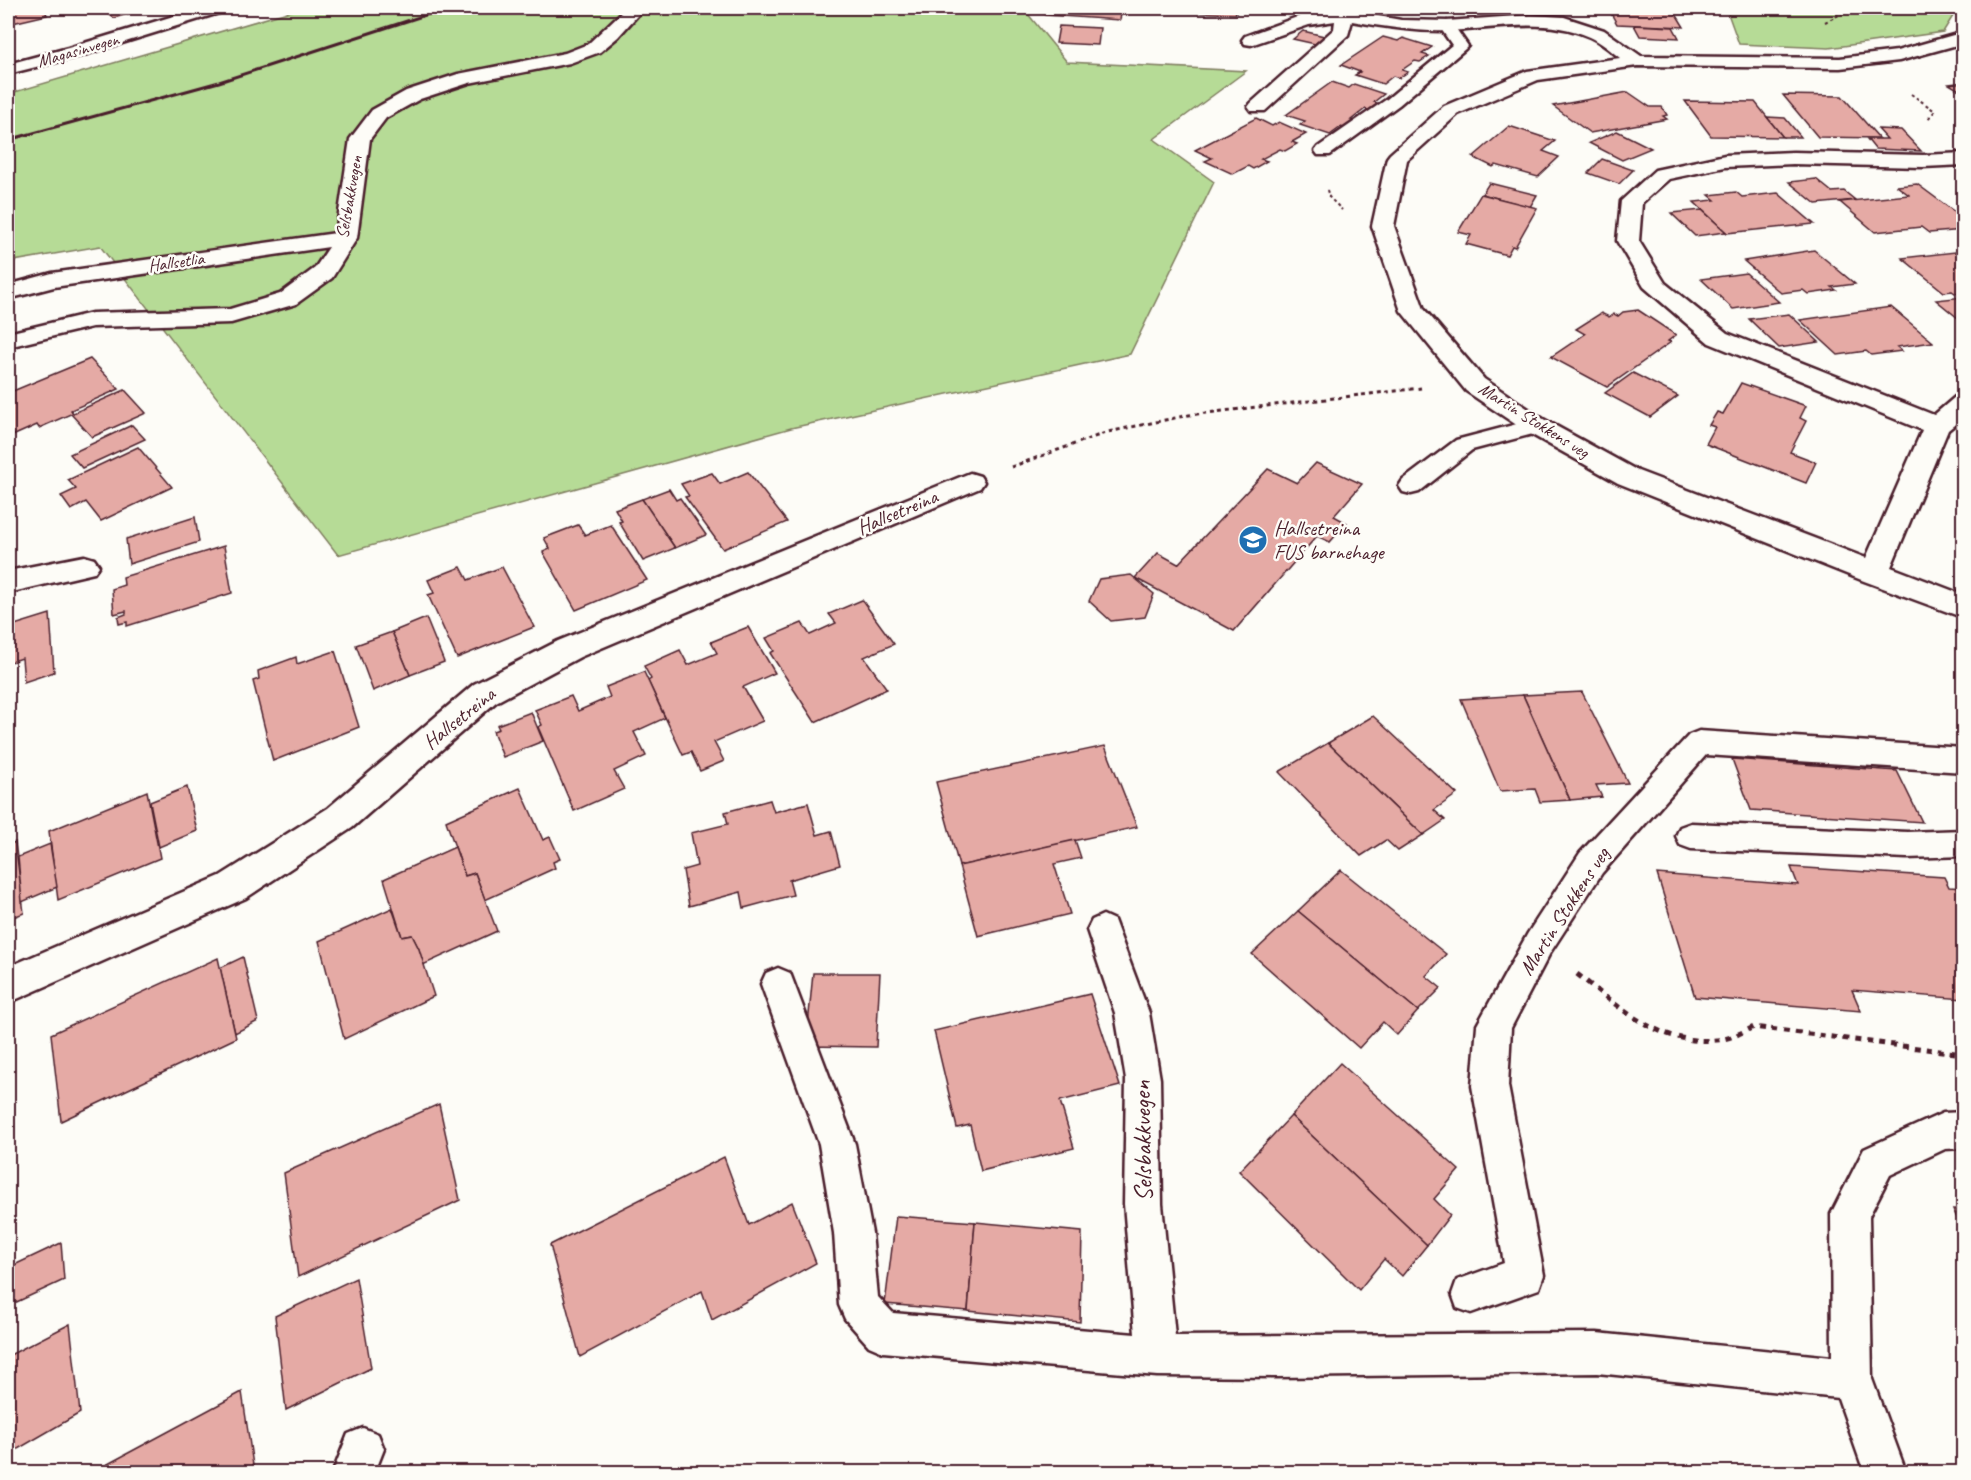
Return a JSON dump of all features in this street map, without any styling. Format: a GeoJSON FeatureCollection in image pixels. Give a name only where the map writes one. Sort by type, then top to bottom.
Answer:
{"type":"FeatureCollection","features":[{"type":"Feature","properties":{"kind":"street","name":"Magasinvegen"},"geometry":{"type":"LineString","coordinates":[[8,69],[74,52],[216,8]]}},
{"type":"Feature","properties":{"kind":"street","name":"Selsbakkvegen"},"geometry":{"type":"LineString","coordinates":[[8,340],[92,320],[231,316],[288,299],[324,273],[346,238],[360,139],[379,114],[413,95],[465,78],[570,58],[594,48],[612,33],[635,8]]}},
{"type":"Feature","properties":{"kind":"street"},"geometry":{"type":"LineString","coordinates":[[1258,107],[1342,31],[1339,11]]}},
{"type":"Feature","properties":{"kind":"street"},"geometry":{"type":"LineString","coordinates":[[1251,40],[1339,11],[1401,25],[1447,26],[1531,20],[1564,22],[1598,34],[1637,62]]}},
{"type":"Feature","properties":{"kind":"street","name":"Martin Stokkens veg"},"geometry":{"type":"LineString","coordinates":[[1964,37],[1899,57],[1840,63],[1637,62],[1534,75],[1450,110],[1397,158],[1383,226],[1413,311],[1475,384],[1536,426],[1628,477],[1964,607]]}},
{"type":"Feature","properties":{"kind":"street"},"geometry":{"type":"LineString","coordinates":[[1937,426],[1718,338],[1656,287],[1628,241],[1632,201],[1662,174],[1725,161],[1793,158],[1923,161],[1964,159]]}},
{"type":"Feature","properties":{"kind":"street","name":"Hallsetlia"},"geometry":{"type":"LineString","coordinates":[[8,292],[52,280],[346,238]]}},
{"type":"Feature","properties":{"kind":"street"},"geometry":{"type":"LineString","coordinates":[[1874,574],[1937,426],[1964,403]]}},
{"type":"Feature","properties":{"kind":"street","name":"Hallsetreina"},"geometry":{"type":"LineString","coordinates":[[8,985],[233,886],[340,818],[485,693],[558,654],[970,482]]}},
{"type":"Feature","properties":{"kind":"street"},"geometry":{"type":"LineString","coordinates":[[8,582],[84,566]]}},
{"type":"Feature","properties":{"kind":"lane"},"geometry":{"type":"LineString","coordinates":[[1324,151],[1393,102],[1460,46],[1447,26]]}},
{"type":"Feature","properties":{"kind":"lane"},"geometry":{"type":"LineString","coordinates":[[1411,486],[1464,445],[1536,426]]}},
{"type":"Feature","properties":{"kind":"lane","name":"Martin Stokkens veg"},"geometry":{"type":"LineString","coordinates":[[1471,1294],[1525,1275],[1490,1086],[1494,1025],[1539,943],[1591,863],[1699,744],[1964,760]]}},
{"type":"Feature","properties":{"kind":"lane"},"geometry":{"type":"LineString","coordinates":[[1691,836],[1907,845],[1964,843]]}},
{"type":"Feature","properties":{"kind":"lane","name":"Selsbakkvegen"},"geometry":{"type":"LineString","coordinates":[[1103,930],[1132,1014],[1143,1079],[1143,1204],[1157,1356]]}},
{"type":"Feature","properties":{"kind":"lane"},"geometry":{"type":"LineString","coordinates":[[778,984],[837,1144],[853,1233],[860,1305],[883,1332],[1157,1356],[1277,1358],[1597,1353],[1852,1379]]}},
{"type":"Feature","properties":{"kind":"lane"},"geometry":{"type":"LineString","coordinates":[[1885,1473],[1852,1379],[1850,1214],[1877,1162],[1943,1131],[1964,1130]]}},
{"type":"Feature","properties":{"kind":"path"},"geometry":{"type":"LineString","coordinates":[[1840,63],[1902,88],[1935,111],[1923,124]]}},
{"type":"Feature","properties":{"kind":"path"},"geometry":{"type":"LineString","coordinates":[[970,482],[1108,432],[1189,415],[1416,388],[1475,384]]}},
{"type":"Feature","properties":{"kind":"path"},"geometry":{"type":"LineString","coordinates":[[1539,943],[1634,1019],[1682,1040],[1725,1039],[1754,1027],[1964,1054]]}},
{"type":"Feature","properties":{"kind":"green space"},"geometry":{"type":"Polygon","coordinates":[[[301,8],[1023,8],[1067,62],[1246,71],[1154,139],[1214,182],[1130,354],[791,428],[338,555],[100,246],[8,262],[8,94],[301,8]]]}},
{"type":"Feature","properties":{"kind":"green space"},"geometry":{"type":"Polygon","coordinates":[[[1726,8],[1958,8],[1943,32],[1829,48],[1739,44],[1726,8]]]}},
{"type":"Feature","properties":{"kind":"building"},"geometry":{"type":"Polygon","coordinates":[[[8,8],[44,8],[47,15],[8,24],[8,8]]]}},
{"type":"Feature","properties":{"kind":"building"},"geometry":{"type":"Polygon","coordinates":[[[121,8],[145,9],[114,18],[106,12],[121,8]]]}},
{"type":"Feature","properties":{"kind":"building"},"geometry":{"type":"Polygon","coordinates":[[[1043,8],[1122,8],[1120,20],[1045,15],[1042,12],[1043,8]]]}},
{"type":"Feature","properties":{"kind":"building"},"geometry":{"type":"Polygon","coordinates":[[[1155,8],[1235,8],[1236,14],[1155,11],[1155,8]]]}},
{"type":"Feature","properties":{"kind":"building"},"geometry":{"type":"Polygon","coordinates":[[[1262,8],[1297,8],[1298,13],[1263,12],[1262,8]]]}},
{"type":"Feature","properties":{"kind":"building"},"geometry":{"type":"Polygon","coordinates":[[[1457,8],[1458,12],[1393,9],[1457,8]]]}},
{"type":"Feature","properties":{"kind":"building"},"geometry":{"type":"Polygon","coordinates":[[[1608,8],[1673,9],[1684,27],[1617,24],[1608,8]]]}},
{"type":"Feature","properties":{"kind":"building"},"geometry":{"type":"Polygon","coordinates":[[[1634,25],[1673,27],[1679,38],[1640,36],[1634,25]]]}},
{"type":"Feature","properties":{"kind":"building"},"geometry":{"type":"Polygon","coordinates":[[[1059,26],[1100,28],[1098,45],[1056,43],[1059,26]]]}},
{"type":"Feature","properties":{"kind":"building"},"geometry":{"type":"Polygon","coordinates":[[[1303,31],[1324,36],[1315,44],[1293,39],[1303,31]]]}},
{"type":"Feature","properties":{"kind":"building"},"geometry":{"type":"Polygon","coordinates":[[[1383,37],[1398,41],[1403,38],[1432,47],[1422,54],[1429,56],[1420,62],[1415,61],[1402,70],[1408,72],[1399,78],[1393,76],[1383,84],[1355,75],[1360,72],[1341,65],[1383,37]]]}},
{"type":"Feature","properties":{"kind":"building"},"geometry":{"type":"Polygon","coordinates":[[[1332,82],[1349,88],[1354,84],[1384,94],[1374,102],[1380,104],[1371,111],[1365,109],[1351,120],[1357,121],[1347,129],[1341,127],[1330,135],[1300,125],[1305,121],[1286,115],[1332,82]]]}},
{"type":"Feature","properties":{"kind":"building"},"geometry":{"type":"Polygon","coordinates":[[[1964,82],[1964,93],[1949,84],[1964,82]]]}},
{"type":"Feature","properties":{"kind":"building"},"geometry":{"type":"Polygon","coordinates":[[[1628,92],[1650,107],[1662,107],[1667,115],[1663,116],[1667,119],[1590,133],[1553,106],[1628,92]]]}},
{"type":"Feature","properties":{"kind":"building"},"geometry":{"type":"Polygon","coordinates":[[[1783,95],[1842,96],[1879,138],[1818,137],[1783,95]]]}},
{"type":"Feature","properties":{"kind":"building"},"geometry":{"type":"Polygon","coordinates":[[[1685,101],[1755,102],[1783,137],[1711,136],[1685,101]]]}},
{"type":"Feature","properties":{"kind":"building"},"geometry":{"type":"Polygon","coordinates":[[[1767,117],[1785,118],[1801,137],[1783,137],[1767,117]]]}},
{"type":"Feature","properties":{"kind":"building"},"geometry":{"type":"Polygon","coordinates":[[[1256,118],[1272,126],[1279,122],[1306,134],[1292,142],[1297,144],[1285,151],[1280,149],[1261,159],[1267,161],[1253,169],[1248,166],[1233,174],[1205,161],[1212,158],[1195,150],[1256,118]]]}},
{"type":"Feature","properties":{"kind":"building"},"geometry":{"type":"Polygon","coordinates":[[[1509,126],[1555,141],[1543,151],[1559,157],[1538,177],[1496,165],[1493,167],[1473,157],[1509,126]]]}},
{"type":"Feature","properties":{"kind":"building"},"geometry":{"type":"Polygon","coordinates":[[[1878,129],[1901,130],[1921,151],[1875,149],[1867,139],[1887,139],[1878,129]]]}},
{"type":"Feature","properties":{"kind":"building"},"geometry":{"type":"Polygon","coordinates":[[[1617,131],[1651,148],[1622,160],[1589,143],[1617,131]]]}},
{"type":"Feature","properties":{"kind":"building"},"geometry":{"type":"Polygon","coordinates":[[[1602,159],[1633,170],[1619,184],[1588,173],[1602,159]]]}},
{"type":"Feature","properties":{"kind":"building"},"geometry":{"type":"Polygon","coordinates":[[[1816,179],[1832,192],[1844,191],[1855,200],[1816,204],[1789,182],[1816,179]]]}},
{"type":"Feature","properties":{"kind":"building"},"geometry":{"type":"Polygon","coordinates":[[[1489,183],[1537,195],[1530,207],[1482,194],[1489,183]]]}},
{"type":"Feature","properties":{"kind":"building"},"geometry":{"type":"Polygon","coordinates":[[[1917,184],[1964,219],[1964,230],[1929,233],[1921,227],[1875,232],[1840,202],[1909,195],[1897,186],[1917,184]]]}},
{"type":"Feature","properties":{"kind":"building"},"geometry":{"type":"Polygon","coordinates":[[[1736,192],[1742,197],[1778,193],[1814,224],[1727,233],[1694,202],[1715,200],[1709,195],[1736,192]]]}},
{"type":"Feature","properties":{"kind":"building"},"geometry":{"type":"Polygon","coordinates":[[[1481,194],[1537,208],[1515,247],[1512,246],[1507,255],[1466,244],[1471,235],[1458,232],[1481,194]]]}},
{"type":"Feature","properties":{"kind":"building"},"geometry":{"type":"Polygon","coordinates":[[[1702,210],[1726,232],[1695,236],[1671,213],[1702,210]]]}},
{"type":"Feature","properties":{"kind":"building"},"geometry":{"type":"Polygon","coordinates":[[[1814,250],[1855,284],[1832,287],[1836,290],[1808,294],[1803,290],[1781,293],[1744,261],[1814,250]]]}},
{"type":"Feature","properties":{"kind":"building"},"geometry":{"type":"Polygon","coordinates":[[[1964,251],[1964,292],[1944,292],[1902,258],[1964,251]]]}},
{"type":"Feature","properties":{"kind":"building"},"geometry":{"type":"Polygon","coordinates":[[[1746,273],[1779,302],[1733,309],[1701,279],[1746,273]]]}},
{"type":"Feature","properties":{"kind":"building"},"geometry":{"type":"Polygon","coordinates":[[[1964,297],[1964,323],[1936,300],[1964,297]]]}},
{"type":"Feature","properties":{"kind":"building"},"geometry":{"type":"Polygon","coordinates":[[[1891,307],[1933,342],[1897,347],[1902,351],[1871,355],[1866,351],[1838,355],[1800,320],[1891,307]]]}},
{"type":"Feature","properties":{"kind":"building"},"geometry":{"type":"Polygon","coordinates":[[[1638,310],[1676,335],[1668,341],[1671,342],[1607,387],[1551,357],[1585,334],[1576,329],[1601,313],[1609,317],[1638,310]]]}},
{"type":"Feature","properties":{"kind":"building"},"geometry":{"type":"Polygon","coordinates":[[[1789,314],[1819,342],[1779,348],[1749,319],[1789,314]]]}},
{"type":"Feature","properties":{"kind":"building"},"geometry":{"type":"Polygon","coordinates":[[[90,359],[119,389],[71,410],[73,413],[8,438],[8,393],[90,359]]]}},
{"type":"Feature","properties":{"kind":"building"},"geometry":{"type":"Polygon","coordinates":[[[1633,373],[1678,396],[1650,417],[1605,393],[1633,373]]]}},
{"type":"Feature","properties":{"kind":"building"},"geometry":{"type":"Polygon","coordinates":[[[1741,383],[1806,406],[1800,418],[1806,421],[1790,452],[1816,462],[1806,483],[1706,444],[1715,427],[1709,425],[1717,412],[1723,414],[1741,383]]]}},
{"type":"Feature","properties":{"kind":"building"},"geometry":{"type":"Polygon","coordinates":[[[125,390],[146,413],[92,437],[71,414],[125,390]]]}},
{"type":"Feature","properties":{"kind":"building"},"geometry":{"type":"Polygon","coordinates":[[[132,425],[145,439],[82,468],[70,454],[132,425]]]}},
{"type":"Feature","properties":{"kind":"building"},"geometry":{"type":"Polygon","coordinates":[[[138,447],[172,487],[101,521],[86,502],[71,510],[61,496],[76,489],[68,480],[138,447]]]}},
{"type":"Feature","properties":{"kind":"building"},"geometry":{"type":"Polygon","coordinates":[[[1316,463],[1362,484],[1334,516],[1347,523],[1330,542],[1317,536],[1234,631],[1135,578],[1158,553],[1178,564],[1268,469],[1297,483],[1316,463]]]}},
{"type":"Feature","properties":{"kind":"building"},"geometry":{"type":"Polygon","coordinates":[[[748,472],[787,522],[723,549],[685,497],[689,496],[681,484],[712,473],[720,484],[748,472]]]}},
{"type":"Feature","properties":{"kind":"building"},"geometry":{"type":"Polygon","coordinates":[[[669,489],[676,500],[680,498],[706,535],[675,548],[642,499],[669,489]]]}},
{"type":"Feature","properties":{"kind":"building"},"geometry":{"type":"Polygon","coordinates":[[[642,499],[675,548],[643,561],[619,522],[622,521],[615,509],[642,499]]]}},
{"type":"Feature","properties":{"kind":"building"},"geometry":{"type":"Polygon","coordinates":[[[195,517],[199,542],[129,564],[126,539],[195,517]]]}},
{"type":"Feature","properties":{"kind":"building"},"geometry":{"type":"Polygon","coordinates":[[[578,525],[585,535],[611,525],[647,580],[576,610],[543,552],[550,549],[544,538],[578,525]]]}},
{"type":"Feature","properties":{"kind":"building"},"geometry":{"type":"Polygon","coordinates":[[[224,546],[232,593],[127,626],[127,622],[119,624],[118,617],[126,614],[126,611],[114,614],[112,589],[124,585],[123,577],[224,546]]]}},
{"type":"Feature","properties":{"kind":"building"},"geometry":{"type":"Polygon","coordinates":[[[461,567],[468,580],[502,567],[534,627],[457,658],[428,595],[434,593],[428,580],[461,567]]]}},
{"type":"Feature","properties":{"kind":"building"},"geometry":{"type":"Polygon","coordinates":[[[1131,575],[1154,594],[1145,617],[1111,621],[1089,601],[1099,579],[1131,575]]]}},
{"type":"Feature","properties":{"kind":"building"},"geometry":{"type":"Polygon","coordinates":[[[862,600],[894,644],[864,657],[887,689],[815,722],[770,653],[774,651],[766,638],[802,623],[810,635],[836,623],[829,614],[862,600]]]}},
{"type":"Feature","properties":{"kind":"building"},"geometry":{"type":"Polygon","coordinates":[[[50,614],[54,672],[24,682],[22,658],[8,663],[8,627],[50,614]]]}},
{"type":"Feature","properties":{"kind":"building"},"geometry":{"type":"Polygon","coordinates":[[[426,618],[444,662],[410,675],[392,632],[426,618]]]}},
{"type":"Feature","properties":{"kind":"building"},"geometry":{"type":"Polygon","coordinates":[[[748,627],[775,673],[743,687],[763,721],[714,742],[724,761],[700,771],[691,752],[683,755],[648,681],[651,679],[644,666],[680,650],[688,665],[717,653],[711,642],[748,627]]]}},
{"type":"Feature","properties":{"kind":"building"},"geometry":{"type":"Polygon","coordinates":[[[392,632],[410,675],[373,691],[356,645],[392,632]]]}},
{"type":"Feature","properties":{"kind":"building"},"geometry":{"type":"Polygon","coordinates":[[[335,651],[359,727],[273,761],[253,681],[259,679],[258,671],[296,657],[297,664],[335,651]]]}},
{"type":"Feature","properties":{"kind":"building"},"geometry":{"type":"Polygon","coordinates":[[[644,672],[665,718],[634,732],[646,756],[614,771],[624,789],[574,811],[538,727],[542,725],[535,710],[571,696],[578,711],[610,697],[606,687],[644,672]]]}},
{"type":"Feature","properties":{"kind":"building"},"geometry":{"type":"Polygon","coordinates":[[[1582,692],[1628,783],[1596,785],[1602,797],[1570,800],[1523,695],[1582,692]]]}},
{"type":"Feature","properties":{"kind":"building"},"geometry":{"type":"Polygon","coordinates":[[[1523,695],[1570,800],[1540,802],[1535,789],[1500,791],[1461,699],[1523,695]]]}},
{"type":"Feature","properties":{"kind":"building"},"geometry":{"type":"Polygon","coordinates":[[[531,712],[543,741],[503,757],[493,731],[499,729],[497,725],[531,712]]]}},
{"type":"Feature","properties":{"kind":"building"},"geometry":{"type":"Polygon","coordinates":[[[1373,716],[1457,794],[1434,810],[1445,820],[1423,835],[1328,743],[1373,716]]]}},
{"type":"Feature","properties":{"kind":"building"},"geometry":{"type":"Polygon","coordinates":[[[1328,743],[1423,835],[1398,851],[1386,840],[1361,856],[1279,772],[1328,743]]]}},
{"type":"Feature","properties":{"kind":"building"},"geometry":{"type":"Polygon","coordinates":[[[1105,746],[1137,827],[959,866],[936,782],[1105,746]]]}},
{"type":"Feature","properties":{"kind":"building"},"geometry":{"type":"Polygon","coordinates":[[[1732,759],[1897,771],[1922,822],[1751,810],[1732,759]]]}},
{"type":"Feature","properties":{"kind":"building"},"geometry":{"type":"Polygon","coordinates":[[[187,787],[197,831],[159,847],[150,802],[187,787]]]}},
{"type":"Feature","properties":{"kind":"building"},"geometry":{"type":"Polygon","coordinates":[[[520,788],[543,840],[550,837],[560,859],[553,862],[555,868],[485,900],[475,873],[465,876],[446,821],[520,788]]]}},
{"type":"Feature","properties":{"kind":"building"},"geometry":{"type":"Polygon","coordinates":[[[147,791],[160,858],[58,900],[49,831],[147,791]]]}},
{"type":"Feature","properties":{"kind":"building"},"geometry":{"type":"Polygon","coordinates":[[[770,800],[774,812],[808,803],[817,835],[831,831],[840,865],[789,880],[793,895],[744,908],[741,892],[689,906],[683,870],[697,866],[691,833],[728,824],[725,812],[770,800]]]}},
{"type":"Feature","properties":{"kind":"building"},"geometry":{"type":"Polygon","coordinates":[[[1075,840],[1081,858],[1054,864],[1070,914],[978,936],[959,866],[1075,840]]]}},
{"type":"Feature","properties":{"kind":"building"},"geometry":{"type":"Polygon","coordinates":[[[15,842],[24,913],[8,919],[8,845],[15,842]]]}},
{"type":"Feature","properties":{"kind":"building"},"geometry":{"type":"Polygon","coordinates":[[[50,844],[57,887],[22,902],[18,857],[50,844]]]}},
{"type":"Feature","properties":{"kind":"building"},"geometry":{"type":"Polygon","coordinates":[[[455,847],[465,876],[475,873],[497,931],[423,965],[412,935],[402,937],[384,879],[455,847]]]}},
{"type":"Feature","properties":{"kind":"building"},"geometry":{"type":"Polygon","coordinates":[[[1791,867],[1944,877],[1949,887],[1964,888],[1964,999],[1852,990],[1861,1011],[1695,997],[1657,874],[1798,885],[1791,867]]]}},
{"type":"Feature","properties":{"kind":"building"},"geometry":{"type":"Polygon","coordinates":[[[1341,870],[1446,954],[1426,976],[1441,988],[1418,1011],[1298,911],[1341,870]]]}},
{"type":"Feature","properties":{"kind":"building"},"geometry":{"type":"Polygon","coordinates":[[[392,908],[402,937],[412,935],[419,949],[434,996],[344,1039],[319,941],[392,908]]]}},
{"type":"Feature","properties":{"kind":"building"},"geometry":{"type":"Polygon","coordinates":[[[1298,911],[1418,1011],[1397,1035],[1383,1022],[1359,1048],[1252,954],[1298,911]]]}},
{"type":"Feature","properties":{"kind":"building"},"geometry":{"type":"Polygon","coordinates":[[[243,957],[258,1021],[235,1033],[220,968],[243,957]]]}},
{"type":"Feature","properties":{"kind":"building"},"geometry":{"type":"Polygon","coordinates":[[[218,958],[236,1038],[61,1121],[51,1034],[218,958]]]}},
{"type":"Feature","properties":{"kind":"building"},"geometry":{"type":"Polygon","coordinates":[[[813,973],[880,973],[876,1047],[806,1046],[813,973]]]}},
{"type":"Feature","properties":{"kind":"building"},"geometry":{"type":"Polygon","coordinates":[[[1090,994],[1120,1086],[1060,1101],[1074,1148],[981,1171],[970,1125],[957,1128],[934,1031],[1090,994]]]}},
{"type":"Feature","properties":{"kind":"building"},"geometry":{"type":"Polygon","coordinates":[[[1340,1063],[1459,1170],[1434,1199],[1450,1215],[1427,1245],[1291,1116],[1340,1063]]]}},
{"type":"Feature","properties":{"kind":"building"},"geometry":{"type":"Polygon","coordinates":[[[439,1104],[460,1200],[298,1277],[284,1173],[439,1104]]]}},
{"type":"Feature","properties":{"kind":"building"},"geometry":{"type":"Polygon","coordinates":[[[1291,1116],[1427,1245],[1402,1276],[1384,1259],[1359,1290],[1239,1171],[1291,1116]]]}},
{"type":"Feature","properties":{"kind":"building"},"geometry":{"type":"Polygon","coordinates":[[[724,1157],[749,1225],[792,1202],[816,1263],[712,1320],[702,1291],[580,1357],[550,1245],[724,1157]]]}},
{"type":"Feature","properties":{"kind":"building"},"geometry":{"type":"Polygon","coordinates":[[[1953,1209],[1964,1210],[1964,1234],[1953,1209]]]}},
{"type":"Feature","properties":{"kind":"building"},"geometry":{"type":"Polygon","coordinates":[[[896,1216],[975,1222],[968,1311],[885,1304],[896,1216]]]}},
{"type":"Feature","properties":{"kind":"building"},"geometry":{"type":"Polygon","coordinates":[[[975,1222],[1082,1232],[1080,1322],[968,1311],[975,1222]]]}},
{"type":"Feature","properties":{"kind":"building"},"geometry":{"type":"Polygon","coordinates":[[[61,1243],[64,1280],[8,1306],[8,1268],[61,1243]]]}},
{"type":"Feature","properties":{"kind":"building"},"geometry":{"type":"Polygon","coordinates":[[[356,1278],[371,1368],[286,1410],[275,1316],[356,1278]]]}},
{"type":"Feature","properties":{"kind":"building"},"geometry":{"type":"Polygon","coordinates":[[[70,1324],[80,1413],[11,1453],[8,1356],[70,1324]]]}},
{"type":"Feature","properties":{"kind":"building"},"geometry":{"type":"Polygon","coordinates":[[[242,1392],[254,1472],[93,1472],[242,1392]]]}},
{"type":"Feature","properties":{"kind":"railway"},"geometry":{"type":"LineString","coordinates":[[8,140],[219,82],[447,8]]}},
{"type":"Feature","properties":{"kind":"place","name":"Hallsetreina FUS barnehage"},"geometry":{"type":"Point","coordinates":[1253,540]}}]}
